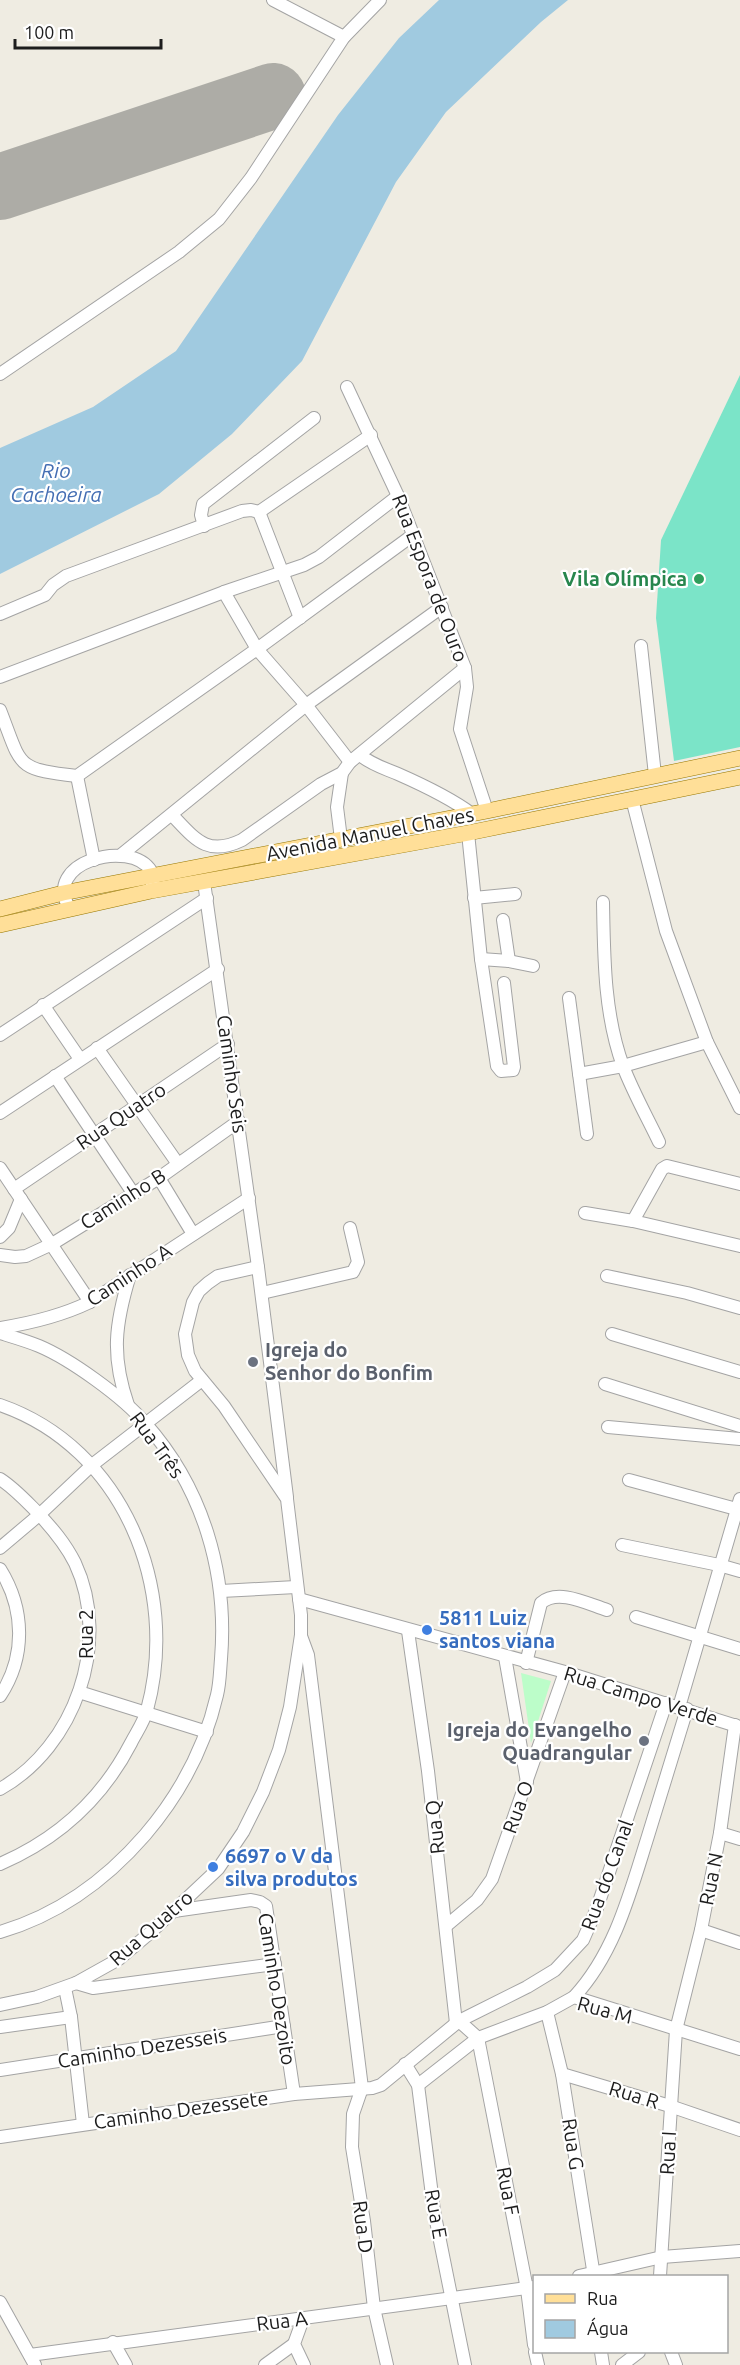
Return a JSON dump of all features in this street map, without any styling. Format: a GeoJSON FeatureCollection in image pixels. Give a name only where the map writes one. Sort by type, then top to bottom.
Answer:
{"type":"FeatureCollection","features":[{"type":"Feature","properties":{"kind":"main road","name":"Avenida Manuel Chaves"},"geometry":{"type":"LineString","coordinates":[[0,909],[63,893],[472,814],[740,758]]}},
{"type":"Feature","properties":{"kind":"main road","name":"Avenida Manuel Chaves"},"geometry":{"type":"LineString","coordinates":[[0,925],[151,891],[468,833],[740,777]]}},
{"type":"Feature","properties":{"kind":"street"},"geometry":{"type":"LineString","coordinates":[[273,0],[291,3],[344,37]]}},
{"type":"Feature","properties":{"kind":"street"},"geometry":{"type":"LineString","coordinates":[[0,374],[179,252],[219,219],[251,178],[344,37],[380,0]]}},
{"type":"Feature","properties":{"kind":"street","name":"Rua Espora de Ouro"},"geometry":{"type":"LineString","coordinates":[[347,387],[398,496],[465,668],[466,687],[460,729],[487,811]]}},
{"type":"Feature","properties":{"kind":"street"},"geometry":{"type":"LineString","coordinates":[[204,526],[201,515],[203,504],[315,418]]}},
{"type":"Feature","properties":{"kind":"street"},"geometry":{"type":"LineString","coordinates":[[0,614],[45,596],[53,585],[66,576],[242,511],[259,512],[370,435]]}},
{"type":"Feature","properties":{"kind":"street"},"geometry":{"type":"LineString","coordinates":[[0,677],[224,592],[304,565],[319,557],[398,496]]}},
{"type":"Feature","properties":{"kind":"street"},"geometry":{"type":"LineString","coordinates":[[259,512],[284,571],[300,618]]}},
{"type":"Feature","properties":{"kind":"street"},"geometry":{"type":"LineString","coordinates":[[0,710],[19,760],[37,771],[77,776],[413,535]]}},
{"type":"Feature","properties":{"kind":"street"},"geometry":{"type":"LineString","coordinates":[[224,592],[257,649],[355,759],[437,793],[472,814]]}},
{"type":"Feature","properties":{"kind":"street"},"geometry":{"type":"LineString","coordinates":[[70,909],[63,893],[64,882],[71,873],[94,860],[121,855],[306,705],[441,607]]}},
{"type":"Feature","properties":{"kind":"street"},"geometry":{"type":"LineString","coordinates":[[641,646],[655,775]]}},
{"type":"Feature","properties":{"kind":"street"},"geometry":{"type":"LineString","coordinates":[[172,815],[198,842],[217,848],[230,846],[242,840],[321,784],[342,773],[355,759],[465,668]]}},
{"type":"Feature","properties":{"kind":"street"},"geometry":{"type":"LineString","coordinates":[[341,840],[337,807],[342,773]]}},
{"type":"Feature","properties":{"kind":"street"},"geometry":{"type":"LineString","coordinates":[[77,776],[94,860]]}},
{"type":"Feature","properties":{"kind":"street"},"geometry":{"type":"LineString","coordinates":[[632,798],[666,931],[707,1042],[736,1091],[740,1108]]}},
{"type":"Feature","properties":{"kind":"street"},"geometry":{"type":"LineString","coordinates":[[468,833],[481,959],[498,1066],[503,1072],[511,1071],[514,1067],[504,984]]}},
{"type":"Feature","properties":{"kind":"street"},"geometry":{"type":"LineString","coordinates":[[121,855],[140,861],[149,867],[152,875],[151,891]]}},
{"type":"Feature","properties":{"kind":"street","name":"Caminho Seis"},"geometry":{"type":"LineString","coordinates":[[204,882],[239,1121],[298,1593]]}},
{"type":"Feature","properties":{"kind":"street"},"geometry":{"type":"LineString","coordinates":[[474,898],[515,894]]}},
{"type":"Feature","properties":{"kind":"street"},"geometry":{"type":"LineString","coordinates":[[0,1035],[207,898]]}},
{"type":"Feature","properties":{"kind":"street"},"geometry":{"type":"LineString","coordinates":[[603,902],[608,1004],[623,1066],[658,1142]]}},
{"type":"Feature","properties":{"kind":"street"},"geometry":{"type":"LineString","coordinates":[[503,920],[509,961]]}},
{"type":"Feature","properties":{"kind":"street"},"geometry":{"type":"LineString","coordinates":[[481,959],[509,961],[532,966]]}},
{"type":"Feature","properties":{"kind":"street"},"geometry":{"type":"LineString","coordinates":[[0,1113],[218,969]]}},
{"type":"Feature","properties":{"kind":"street"},"geometry":{"type":"LineString","coordinates":[[569,998],[587,1134]]}},
{"type":"Feature","properties":{"kind":"street"},"geometry":{"type":"LineString","coordinates":[[43,1005],[80,1059]]}},
{"type":"Feature","properties":{"kind":"street"},"geometry":{"type":"LineString","coordinates":[[579,1074],[623,1066],[707,1042]]}},
{"type":"Feature","properties":{"kind":"street","name":"Rua Quatro"},"geometry":{"type":"LineString","coordinates":[[11,1188],[228,1044]]}},
{"type":"Feature","properties":{"kind":"street"},"geometry":{"type":"LineString","coordinates":[[97,1048],[178,1164]]}},
{"type":"Feature","properties":{"kind":"street"},"geometry":{"type":"LineString","coordinates":[[55,1076],[134,1193]]}},
{"type":"Feature","properties":{"kind":"street","name":"Caminho B"},"geometry":{"type":"LineString","coordinates":[[0,1255],[26,1256],[52,1244],[159,1178],[239,1121]]}},
{"type":"Feature","properties":{"kind":"street"},"geometry":{"type":"LineString","coordinates":[[633,1221],[664,1168],[672,1166],[740,1184]]}},
{"type":"Feature","properties":{"kind":"street"},"geometry":{"type":"LineString","coordinates":[[0,1168],[11,1188],[52,1244],[90,1302]]}},
{"type":"Feature","properties":{"kind":"street"},"geometry":{"type":"LineString","coordinates":[[159,1178],[193,1234]]}},
{"type":"Feature","properties":{"kind":"street"},"geometry":{"type":"LineString","coordinates":[[0,1237],[9,1228],[11,1188]]}},
{"type":"Feature","properties":{"kind":"street","name":"Caminho A"},"geometry":{"type":"LineString","coordinates":[[0,1328],[65,1314],[90,1302],[249,1198]]}},
{"type":"Feature","properties":{"kind":"street"},"geometry":{"type":"LineString","coordinates":[[585,1213],[633,1221],[740,1246]]}},
{"type":"Feature","properties":{"kind":"street"},"geometry":{"type":"LineString","coordinates":[[261,1293],[353,1272],[358,1262],[350,1228]]}},
{"type":"Feature","properties":{"kind":"street","name":"Caminho Seis"},"geometry":{"type":"LineString","coordinates":[[258,1267],[219,1276],[199,1291],[193,1302],[185,1334],[188,1354],[195,1371],[224,1406],[287,1499]]}},
{"type":"Feature","properties":{"kind":"street"},"geometry":{"type":"LineString","coordinates":[[128,1405],[118,1377],[115,1348],[117,1322],[130,1275]]}},
{"type":"Feature","properties":{"kind":"street"},"geometry":{"type":"LineString","coordinates":[[607,1276],[687,1293],[740,1308]]}},
{"type":"Feature","properties":{"kind":"street","name":"Rua Três"},"geometry":{"type":"LineString","coordinates":[[0,1333],[39,1346],[62,1359],[128,1405],[146,1423],[166,1449],[201,1514],[214,1550],[223,1620],[218,1693],[207,1732],[178,1793],[132,1850],[77,1897],[46,1915],[0,1932]]}},
{"type":"Feature","properties":{"kind":"street"},"geometry":{"type":"LineString","coordinates":[[612,1334],[740,1372]]}},
{"type":"Feature","properties":{"kind":"street"},"geometry":{"type":"LineString","coordinates":[[0,1548],[92,1465],[202,1380]]}},
{"type":"Feature","properties":{"kind":"street"},"geometry":{"type":"LineString","coordinates":[[605,1384],[740,1426]]}},
{"type":"Feature","properties":{"kind":"street"},"geometry":{"type":"LineString","coordinates":[[0,1405],[17,1410],[71,1445],[110,1487],[126,1512],[138,1538],[152,1584],[157,1623],[156,1652],[147,1712],[122,1760],[87,1806],[66,1825],[43,1842],[0,1864]]}},
{"type":"Feature","properties":{"kind":"street"},"geometry":{"type":"LineString","coordinates":[[608,1427],[740,1439]]}},
{"type":"Feature","properties":{"kind":"street","name":"Rua 2"},"geometry":{"type":"LineString","coordinates":[[0,1479],[23,1497],[53,1527],[75,1564],[87,1604],[89,1646],[79,1692],[69,1716],[52,1743],[23,1773],[0,1789]]}},
{"type":"Feature","properties":{"kind":"street"},"geometry":{"type":"LineString","coordinates":[[629,1480],[739,1506]]}},
{"type":"Feature","properties":{"kind":"street","name":"Rua do Canal"},"geometry":{"type":"LineString","coordinates":[[574,1997],[599,1967],[615,1933],[683,1708],[719,1565],[739,1506]]}},
{"type":"Feature","properties":{"kind":"street"},"geometry":{"type":"LineString","coordinates":[[622,1545],[740,1571]]}},
{"type":"Feature","properties":{"kind":"street"},"geometry":{"type":"LineString","coordinates":[[0,1569],[15,1602],[20,1634],[15,1667],[0,1696]]}},
{"type":"Feature","properties":{"kind":"street","name":"Rua Campo Verde"},"geometry":{"type":"LineString","coordinates":[[221,1591],[298,1593],[408,1631],[565,1672],[738,1726]]}},
{"type":"Feature","properties":{"kind":"street","name":"Rua Quatro"},"geometry":{"type":"LineString","coordinates":[[0,2005],[37,1997],[70,1986],[119,1959],[218,1869],[243,1832],[263,1792],[279,1750],[290,1707],[301,1635],[298,1593]]}},
{"type":"Feature","properties":{"kind":"street"},"geometry":{"type":"LineString","coordinates":[[526,1663],[541,1603],[546,1599],[568,1598],[607,1610]]}},
{"type":"Feature","properties":{"kind":"street"},"geometry":{"type":"LineString","coordinates":[[636,1617],[740,1649]]}},
{"type":"Feature","properties":{"kind":"street","name":"Rua Q"},"geometry":{"type":"LineString","coordinates":[[408,1631],[428,1771],[457,2022]]}},
{"type":"Feature","properties":{"kind":"street"},"geometry":{"type":"LineString","coordinates":[[301,1635],[308,1655],[362,2088]]}},
{"type":"Feature","properties":{"kind":"street"},"geometry":{"type":"LineString","coordinates":[[505,1656],[527,1783]]}},
{"type":"Feature","properties":{"kind":"street","name":"Rua O"},"geometry":{"type":"LineString","coordinates":[[446,1926],[477,1900],[492,1879],[565,1672]]}},
{"type":"Feature","properties":{"kind":"street"},"geometry":{"type":"LineString","coordinates":[[79,1692],[207,1732]]}},
{"type":"Feature","properties":{"kind":"street","name":"Rua do Canal"},"geometry":{"type":"LineString","coordinates":[[405,2064],[457,2022],[543,1978],[564,1963],[583,1940],[597,1908],[666,1703]]}},
{"type":"Feature","properties":{"kind":"street","name":"Rua N"},"geometry":{"type":"LineString","coordinates":[[676,2030],[702,1930],[738,1726]]}},
{"type":"Feature","properties":{"kind":"street"},"geometry":{"type":"LineString","coordinates":[[720,1833],[740,1839]]}},
{"type":"Feature","properties":{"kind":"street","name":"Caminho Dezoito"},"geometry":{"type":"LineString","coordinates":[[174,1911],[241,1901],[260,1902],[268,1911],[294,2094]]}},
{"type":"Feature","properties":{"kind":"street"},"geometry":{"type":"LineString","coordinates":[[702,1930],[740,1943]]}},
{"type":"Feature","properties":{"kind":"street"},"geometry":{"type":"LineString","coordinates":[[83,2124],[70,2017],[70,1986],[93,1988],[274,1964]]}},
{"type":"Feature","properties":{"kind":"street","name":"Rua M"},"geometry":{"type":"LineString","coordinates":[[418,2085],[478,2038],[546,2012],[574,1997],[740,2049]]}},
{"type":"Feature","properties":{"kind":"street","name":"Rua G"},"geometry":{"type":"LineString","coordinates":[[546,2012],[562,2074],[594,2275]]}},
{"type":"Feature","properties":{"kind":"street"},"geometry":{"type":"LineString","coordinates":[[0,2027],[70,2017]]}},
{"type":"Feature","properties":{"kind":"street"},"geometry":{"type":"LineString","coordinates":[[457,2022],[478,2038]]}},
{"type":"Feature","properties":{"kind":"street","name":"Caminho Dezesseis"},"geometry":{"type":"LineString","coordinates":[[0,2070],[284,2026]]}},
{"type":"Feature","properties":{"kind":"street","name":"Rua I"},"geometry":{"type":"LineString","coordinates":[[660,2275],[676,2030]]}},
{"type":"Feature","properties":{"kind":"street","name":"Rua F"},"geometry":{"type":"LineString","coordinates":[[478,2038],[531,2288],[533,2326]]}},
{"type":"Feature","properties":{"kind":"street","name":"Caminho Dezessete"},"geometry":{"type":"LineString","coordinates":[[0,2137],[294,2094],[372,2088],[381,2085],[405,2064]]}},
{"type":"Feature","properties":{"kind":"street","name":"Rua E"},"geometry":{"type":"LineString","coordinates":[[405,2064],[418,2085],[434,2211],[465,2365]]}},
{"type":"Feature","properties":{"kind":"street","name":"Rua R"},"geometry":{"type":"LineString","coordinates":[[562,2074],[670,2106],[740,2130]]}},
{"type":"Feature","properties":{"kind":"street","name":"Rua D"},"geometry":{"type":"LineString","coordinates":[[362,2088],[353,2114],[352,2148],[364,2221],[374,2308],[387,2365]]}},
{"type":"Feature","properties":{"kind":"street"},"geometry":{"type":"LineString","coordinates":[[594,2275],[662,2258],[740,2251]]}},
{"type":"Feature","properties":{"kind":"street","name":"Rua A"},"geometry":{"type":"LineString","coordinates":[[32,2360],[113,2342],[531,2288]]}},
{"type":"Feature","properties":{"kind":"street"},"geometry":{"type":"LineString","coordinates":[[0,2302],[32,2360]]}},
{"type":"Feature","properties":{"kind":"street"},"geometry":{"type":"LineString","coordinates":[[265,2365],[294,2344],[303,2319]]}},
{"type":"Feature","properties":{"kind":"street"},"geometry":{"type":"LineString","coordinates":[[113,2342],[126,2365]]}},
{"type":"Feature","properties":{"kind":"street"},"geometry":{"type":"LineString","coordinates":[[294,2344],[304,2365]]}},
{"type":"Feature","properties":{"kind":"street"},"geometry":{"type":"LineString","coordinates":[[622,2365],[638,2353]]}},
{"type":"Feature","properties":{"kind":"green space","name":"Vila Olímpica"},"geometry":{"type":"Polygon","coordinates":[[[740,375],[740,747],[674,761],[656,618],[661,540],[740,375]]]}},
{"type":"Feature","properties":{"kind":"green space"},"geometry":{"type":"Polygon","coordinates":[[[521,1673],[551,1681],[531,1743],[521,1673]]]}},
{"type":"Feature","properties":{"kind":"water","name":"Rio Cachoeira"},"geometry":{"type":"Polygon","coordinates":[[[439,0],[568,0],[541,22],[446,112],[396,182],[302,361],[232,434],[159,494],[0,574],[0,448],[93,407],[176,351],[338,115],[399,38],[439,0]]]}},
{"type":"Feature","properties":{"kind":"runway"},"geometry":{"type":"LineString","coordinates":[[0,187],[273,96]]}},
{"type":"Feature","properties":{"kind":"place","name":"Vila Olímpica"},"geometry":{"type":"Point","coordinates":[699,579]}},
{"type":"Feature","properties":{"kind":"place","name":"Igreja do Senhor do Bonfim"},"geometry":{"type":"Point","coordinates":[253,1362]}},
{"type":"Feature","properties":{"kind":"place","name":"5811 Luiz santos viana"},"geometry":{"type":"Point","coordinates":[427,1630]}},
{"type":"Feature","properties":{"kind":"place","name":"Igreja do Evangelho Quadrangular"},"geometry":{"type":"Point","coordinates":[644,1741]}},
{"type":"Feature","properties":{"kind":"place","name":"6697 o V da silva produtos"},"geometry":{"type":"Point","coordinates":[213,1867]}}]}
